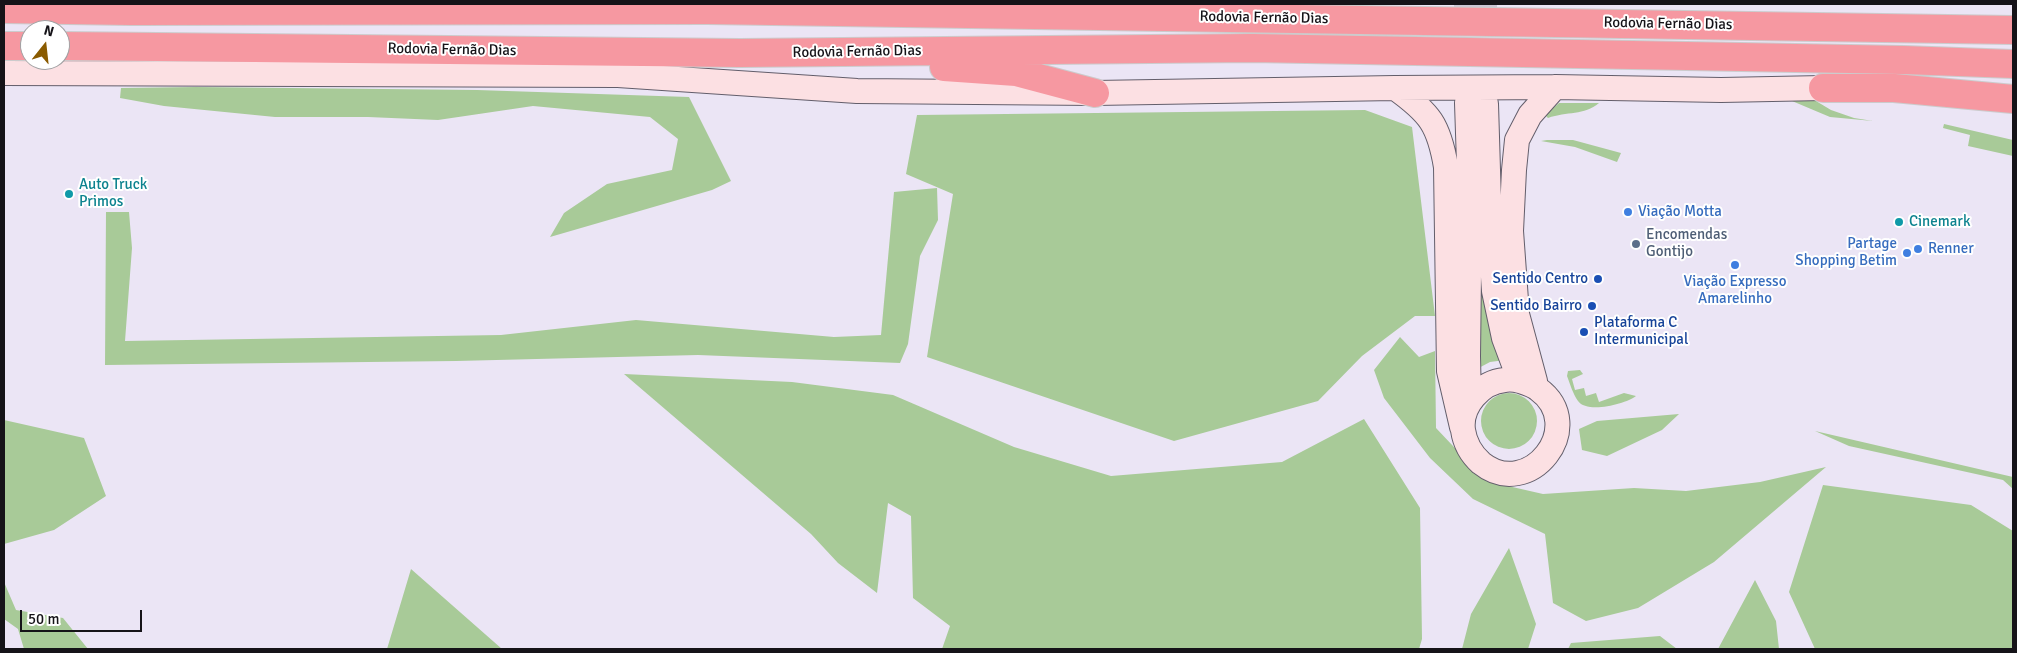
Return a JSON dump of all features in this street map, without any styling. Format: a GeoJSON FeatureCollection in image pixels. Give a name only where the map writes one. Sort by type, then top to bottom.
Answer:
{"type":"FeatureCollection","features":[{"type":"Feature","properties":{"kind":"highway"},"geometry":{"type":"LineString","coordinates":[[1022,4],[1093,15]]}},
{"type":"Feature","properties":{"kind":"highway","name":"Rodovia Fernão Dias"},"geometry":{"type":"LineString","coordinates":[[4,9],[131,11],[354,9],[707,10],[2013,30]]}},
{"type":"Feature","properties":{"kind":"highway"},"geometry":{"type":"LineString","coordinates":[[4,46],[20,46]]}},
{"type":"Feature","properties":{"kind":"highway","name":"Rodovia Fernão Dias"},"geometry":{"type":"LineString","coordinates":[[70,46],[733,53],[1252,48],[1904,60],[2013,64]]}},
{"type":"Feature","properties":{"kind":"highway"},"geometry":{"type":"LineString","coordinates":[[733,53],[1016,72],[1095,93]]}},
{"type":"Feature","properties":{"kind":"highway"},"geometry":{"type":"LineString","coordinates":[[1823,88],[1894,88],[2013,99]]}},
{"type":"Feature","properties":{"kind":"main road","name":"Rodovia Fernão Dias"},"geometry":{"type":"LineString","coordinates":[[4,73],[618,75],[857,90],[1095,93],[1395,88],[1555,87],[1694,90],[1823,88]]}},
{"type":"Feature","properties":{"kind":"main road"},"geometry":{"type":"LineString","coordinates":[[1529,384],[1517,314],[1511,231],[1514,170],[1517,140],[1530,115],[1555,87]]}},
{"type":"Feature","properties":{"kind":"main road"},"geometry":{"type":"LineString","coordinates":[[1395,88],[1418,104],[1431,119],[1439,133],[1443,148],[1446,167],[1449,370],[1466,444],[1474,457],[1486,467],[1501,472],[1516,473],[1528,470],[1546,456],[1552,447],[1557,429],[1557,420],[1551,403],[1529,384],[1504,338],[1494,291],[1489,218],[1476,104],[1470,193],[1469,403]]}},
{"type":"Feature","properties":{"kind":"main road"},"geometry":{"type":"LineString","coordinates":[[1463,428],[1464,415],[1469,403],[1478,391],[1491,383],[1506,380],[1529,384]]}},
{"type":"Feature","properties":{"kind":"green space"},"geometry":{"type":"Polygon","coordinates":[[[121,88],[477,90],[689,97],[731,181],[712,190],[550,237],[564,213],[607,184],[672,170],[678,139],[650,117],[533,106],[438,120],[368,117],[275,117],[164,106],[120,98],[121,88]]]}},
{"type":"Feature","properties":{"kind":"green space"},"geometry":{"type":"Polygon","coordinates":[[[1792,101],[1816,101],[1831,110],[1854,118],[1873,121],[1830,117],[1792,101]]]}},
{"type":"Feature","properties":{"kind":"green space"},"geometry":{"type":"Polygon","coordinates":[[[1559,103],[1599,103],[1581,112],[1548,118],[1545,115],[1559,103]]]}},
{"type":"Feature","properties":{"kind":"green space"},"geometry":{"type":"Polygon","coordinates":[[[1365,110],[1412,127],[1435,316],[1415,316],[1362,356],[1318,401],[1174,441],[927,357],[953,194],[906,174],[917,115],[1365,110]]]}},
{"type":"Feature","properties":{"kind":"green space"},"geometry":{"type":"Polygon","coordinates":[[[1944,124],[2013,140],[2013,156],[1968,146],[1970,135],[1943,128],[1944,124]]]}},
{"type":"Feature","properties":{"kind":"green space"},"geometry":{"type":"Polygon","coordinates":[[[1573,140],[1621,153],[1617,162],[1575,147],[1541,141],[1573,140]]]}},
{"type":"Feature","properties":{"kind":"green space"},"geometry":{"type":"Polygon","coordinates":[[[937,188],[938,220],[920,256],[908,344],[900,363],[698,355],[456,361],[105,365],[106,212],[129,212],[132,248],[125,341],[501,335],[636,320],[834,337],[881,335],[894,192],[937,188]]]}},
{"type":"Feature","properties":{"kind":"green space"},"geometry":{"type":"Polygon","coordinates":[[[1479,274],[1488,317],[1505,360],[1490,362],[1475,370],[1479,274]]]}},
{"type":"Feature","properties":{"kind":"green space"},"geometry":{"type":"Polygon","coordinates":[[[1400,337],[1419,357],[1435,351],[1436,428],[1486,481],[1543,494],[1634,488],[1686,491],[1760,482],[1826,467],[1714,562],[1638,608],[1586,621],[1553,603],[1545,534],[1473,499],[1430,458],[1384,398],[1374,370],[1400,337]]]}},
{"type":"Feature","properties":{"kind":"green space"},"geometry":{"type":"Polygon","coordinates":[[[1580,370],[1583,374],[1572,379],[1575,390],[1584,388],[1586,396],[1596,393],[1599,402],[1624,393],[1636,396],[1616,405],[1589,407],[1583,405],[1578,401],[1567,376],[1568,371],[1580,370]]]}},
{"type":"Feature","properties":{"kind":"green space"},"geometry":{"type":"Polygon","coordinates":[[[624,374],[792,382],[893,395],[1014,447],[1111,476],[1282,462],[1364,419],[1420,508],[1422,639],[1419,649],[942,649],[950,626],[913,598],[911,516],[888,503],[877,593],[838,563],[811,534],[624,374]]]}},
{"type":"Feature","properties":{"kind":"green space"},"geometry":{"type":"Polygon","coordinates":[[[1509,393],[1520,395],[1529,401],[1535,410],[1537,421],[1535,432],[1529,441],[1520,447],[1509,449],[1498,447],[1489,441],[1483,432],[1481,421],[1483,410],[1489,401],[1498,395],[1509,393]]]}},
{"type":"Feature","properties":{"kind":"green space"},"geometry":{"type":"Polygon","coordinates":[[[1679,414],[1662,430],[1607,456],[1582,450],[1579,429],[1597,421],[1679,414]]]}},
{"type":"Feature","properties":{"kind":"green space"},"geometry":{"type":"Polygon","coordinates":[[[4,420],[84,438],[106,496],[54,530],[4,544],[4,420]]]}},
{"type":"Feature","properties":{"kind":"green space"},"geometry":{"type":"Polygon","coordinates":[[[1815,431],[2013,477],[2013,489],[2003,480],[1849,446],[1815,431]]]}},
{"type":"Feature","properties":{"kind":"green space"},"geometry":{"type":"Polygon","coordinates":[[[1823,485],[1971,505],[2013,531],[2013,649],[1815,649],[1789,592],[1823,485]]]}},
{"type":"Feature","properties":{"kind":"green space"},"geometry":{"type":"Polygon","coordinates":[[[1509,548],[1536,624],[1528,649],[1462,649],[1471,614],[1509,548]]]}},
{"type":"Feature","properties":{"kind":"green space"},"geometry":{"type":"Polygon","coordinates":[[[411,569],[502,649],[387,649],[411,569]]]}},
{"type":"Feature","properties":{"kind":"green space"},"geometry":{"type":"Polygon","coordinates":[[[1755,580],[1776,621],[1779,649],[1718,649],[1755,580]]]}},
{"type":"Feature","properties":{"kind":"green space"},"geometry":{"type":"Polygon","coordinates":[[[4,582],[16,610],[63,618],[88,649],[24,649],[18,629],[4,619],[4,582]]]}},
{"type":"Feature","properties":{"kind":"green space"},"geometry":{"type":"Polygon","coordinates":[[[1660,636],[1677,649],[1568,649],[1571,643],[1660,636]]]}},
{"type":"Feature","properties":{"kind":"tunnel"},"geometry":{"type":"LineString","coordinates":[[1466,4],[1467,103]]}},
{"type":"Feature","properties":{"kind":"tunnel"},"geometry":{"type":"LineString","coordinates":[[1485,4],[1486,104]]}},
{"type":"Feature","properties":{"kind":"place","name":"Auto Truck Primos"},"geometry":{"type":"Point","coordinates":[69,194]}},
{"type":"Feature","properties":{"kind":"place","name":"Viação Motta"},"geometry":{"type":"Point","coordinates":[1628,212]}},
{"type":"Feature","properties":{"kind":"place","name":"Cinemark"},"geometry":{"type":"Point","coordinates":[1899,222]}},
{"type":"Feature","properties":{"kind":"place","name":"Encomendas Gontijo"},"geometry":{"type":"Point","coordinates":[1636,244]}},
{"type":"Feature","properties":{"kind":"place","name":"Renner"},"geometry":{"type":"Point","coordinates":[1918,249]}},
{"type":"Feature","properties":{"kind":"place","name":"Partage Shopping Betim"},"geometry":{"type":"Point","coordinates":[1907,253]}},
{"type":"Feature","properties":{"kind":"place","name":"Viação Expresso Amarelinho"},"geometry":{"type":"Point","coordinates":[1735,265]}},
{"type":"Feature","properties":{"kind":"place","name":"Sentido Centro"},"geometry":{"type":"Point","coordinates":[1598,279]}},
{"type":"Feature","properties":{"kind":"place","name":"Sentido Bairro"},"geometry":{"type":"Point","coordinates":[1592,306]}},
{"type":"Feature","properties":{"kind":"place","name":"Plataforma C Intermunicipal"},"geometry":{"type":"Point","coordinates":[1584,332]}}]}
